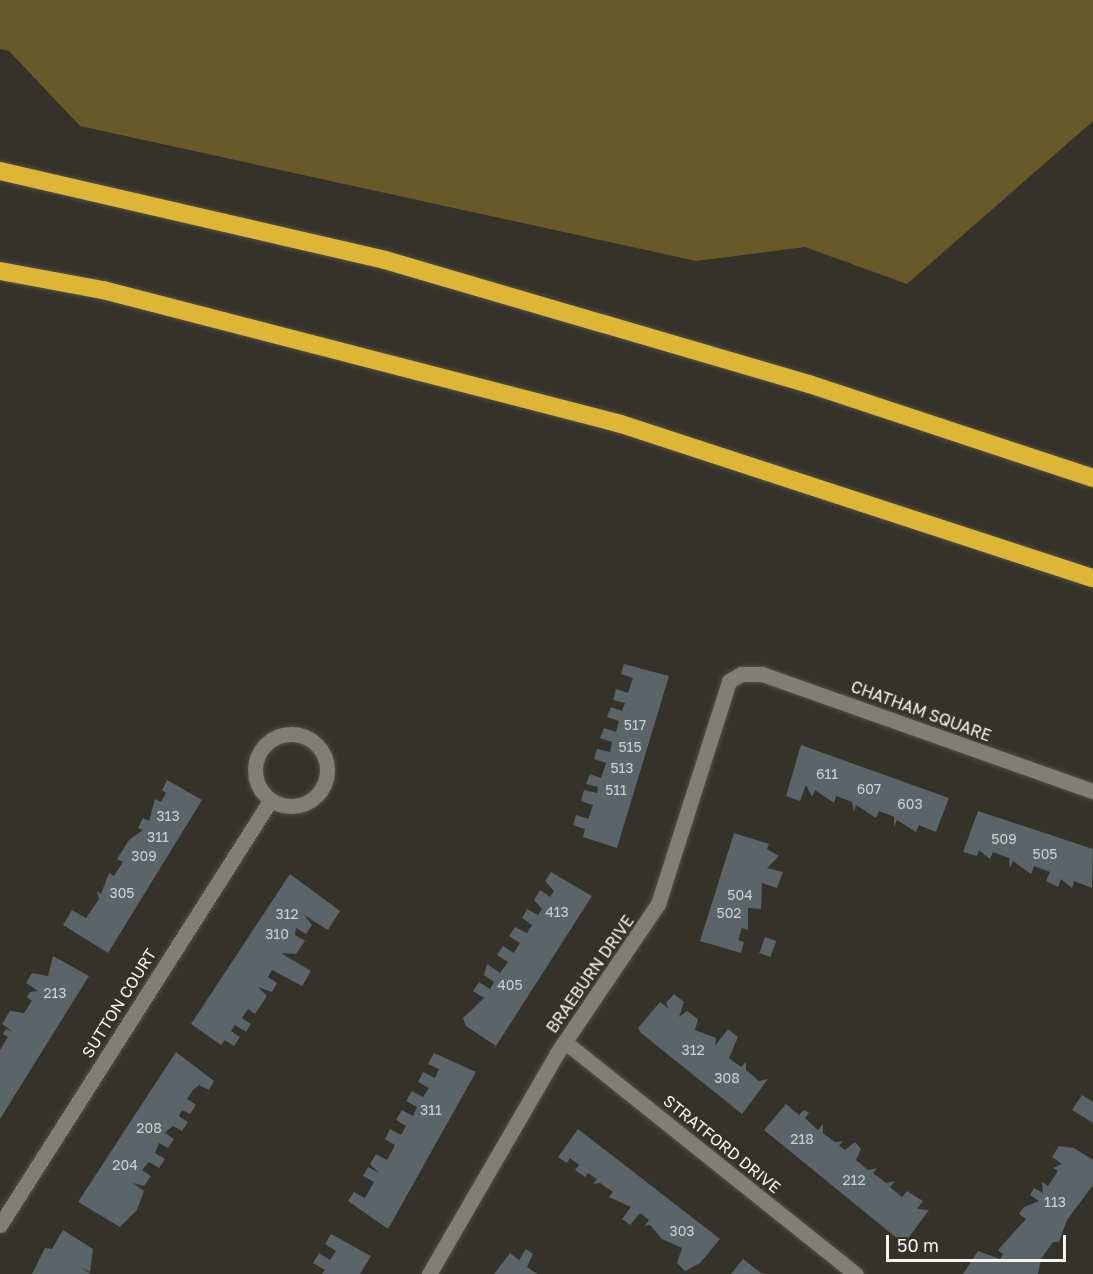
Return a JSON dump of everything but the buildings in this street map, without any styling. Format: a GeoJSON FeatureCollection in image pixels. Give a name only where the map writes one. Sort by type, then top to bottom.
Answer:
{"type":"FeatureCollection","features":[{"type":"Feature","properties":{"kind":"highway"},"geometry":{"type":"LineString","coordinates":[[0,171],[396,263],[650,335],[1093,477]]}},
{"type":"Feature","properties":{"kind":"highway"},"geometry":{"type":"LineString","coordinates":[[0,271],[103,290],[621,424],[1046,560],[1093,580]]}},
{"type":"Feature","properties":{"kind":"street","name":"CHATHAM SQUARE"},"geometry":{"type":"LineString","coordinates":[[736,677],[762,674],[1093,791]]}},
{"type":"Feature","properties":{"kind":"street","name":"BRAEBURN DRIVE"},"geometry":{"type":"LineString","coordinates":[[429,1274],[565,1042],[658,904],[722,693],[736,677]]}},
{"type":"Feature","properties":{"kind":"street"},"geometry":{"type":"LineString","coordinates":[[280,736],[307,737],[326,758],[322,790],[298,805],[270,801],[255,777],[260,752],[280,736]]}},
{"type":"Feature","properties":{"kind":"street","name":"SUTTON COURT"},"geometry":{"type":"LineString","coordinates":[[0,1225],[270,801]]}},
{"type":"Feature","properties":{"kind":"street","name":"STRATFORD DRIVE"},"geometry":{"type":"LineString","coordinates":[[565,1042],[856,1274]]}},
{"type":"Feature","properties":{"kind":"shaded area"},"geometry":{"type":"Polygon","coordinates":[[[0,0],[1093,0],[1093,121],[907,284],[805,247],[696,261],[80,126],[9,51],[0,49],[0,0]]]}}]}
